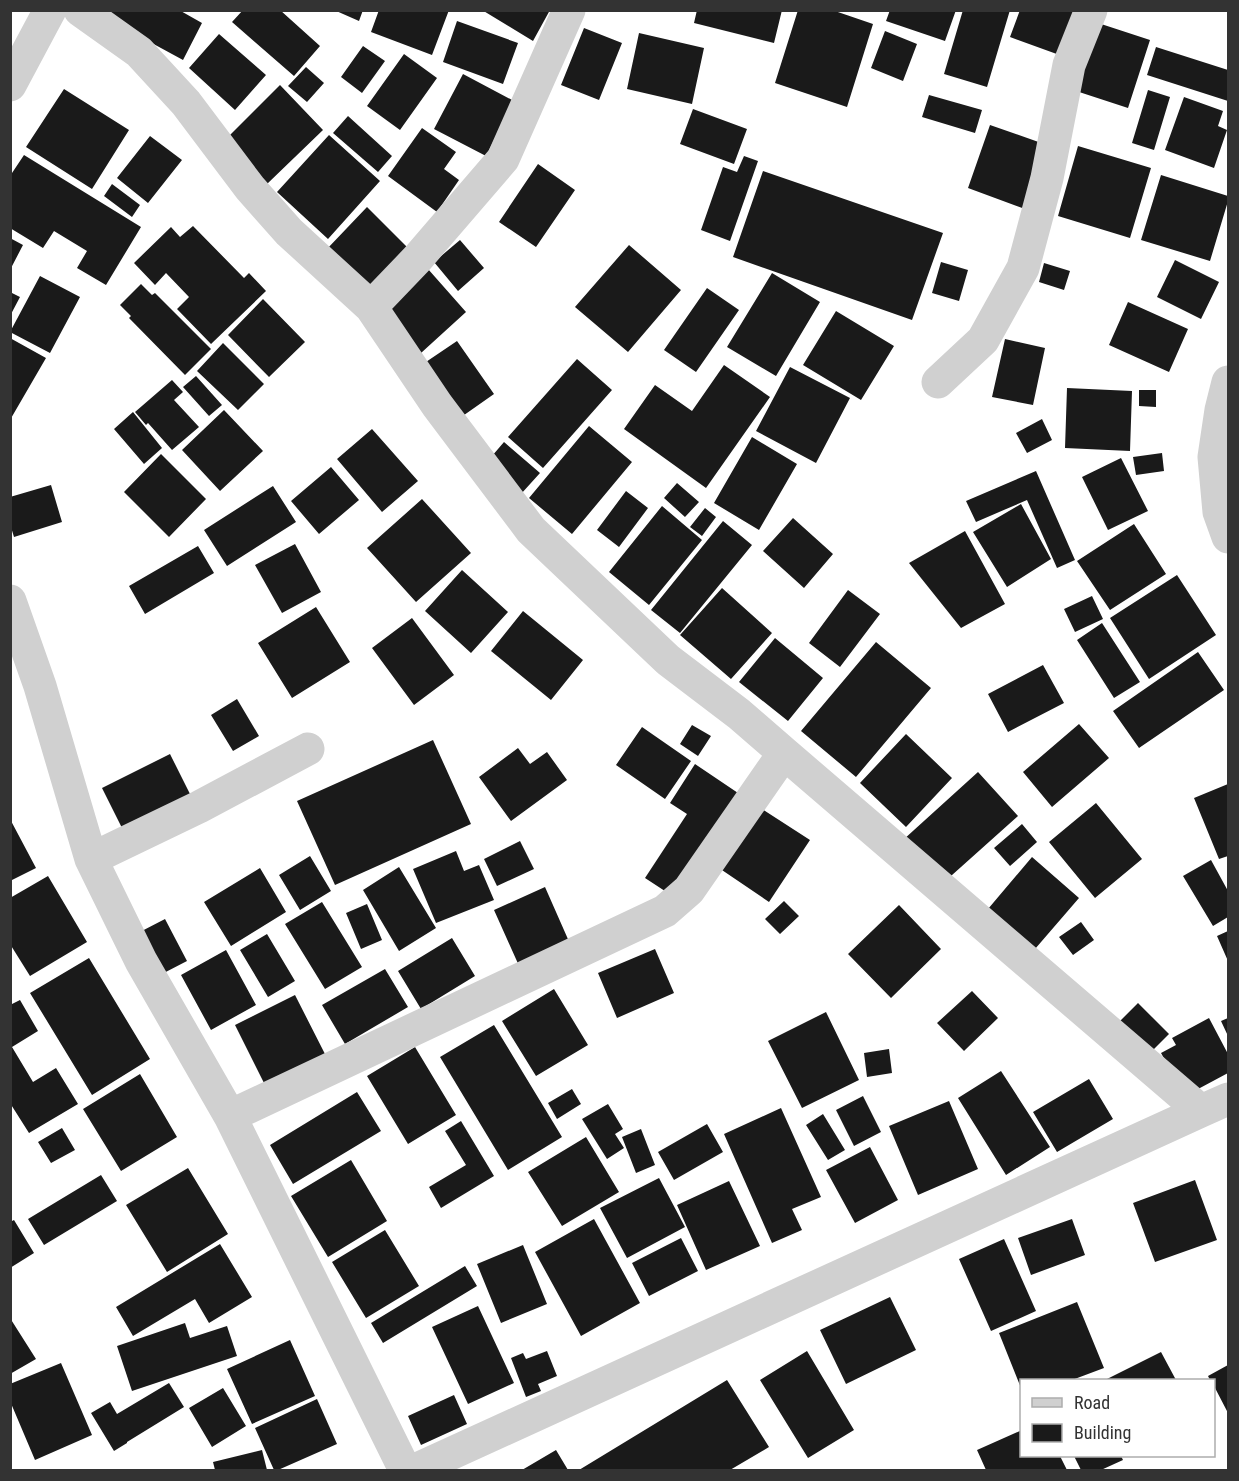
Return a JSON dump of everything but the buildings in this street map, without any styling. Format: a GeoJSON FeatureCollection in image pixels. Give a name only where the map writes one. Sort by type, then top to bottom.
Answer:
{"type":"FeatureCollection","features":[{"type":"Feature","properties":{"kind":"street"},"geometry":{"type":"LineString","coordinates":[[13,75],[50,10]]}},
{"type":"Feature","properties":{"kind":"street"},"geometry":{"type":"LineString","coordinates":[[80,10],[139,52],[186,103],[250,188],[273,214],[371,308],[437,405],[531,530],[668,660],[739,714],[1215,1105],[415,1470]]}},
{"type":"Feature","properties":{"kind":"street"},"geometry":{"type":"LineString","coordinates":[[371,308],[503,159],[569,10]]}},
{"type":"Feature","properties":{"kind":"street"},"geometry":{"type":"LineString","coordinates":[[938,382],[983,340],[1023,268],[1047,178],[1069,65],[1091,10]]}},
{"type":"Feature","properties":{"kind":"street"},"geometry":{"type":"LineString","coordinates":[[1228,382],[1214,457],[1218,512],[1228,537]]}},
{"type":"Feature","properties":{"kind":"street"},"geometry":{"type":"LineString","coordinates":[[10,601],[40,686],[91,859],[141,961],[230,1116],[405,1470]]}},
{"type":"Feature","properties":{"kind":"street"},"geometry":{"type":"LineString","coordinates":[[91,859],[199,807],[308,749]]}},
{"type":"Feature","properties":{"kind":"street"},"geometry":{"type":"LineString","coordinates":[[230,1116],[665,911],[690,890],[784,753]]}}]}
